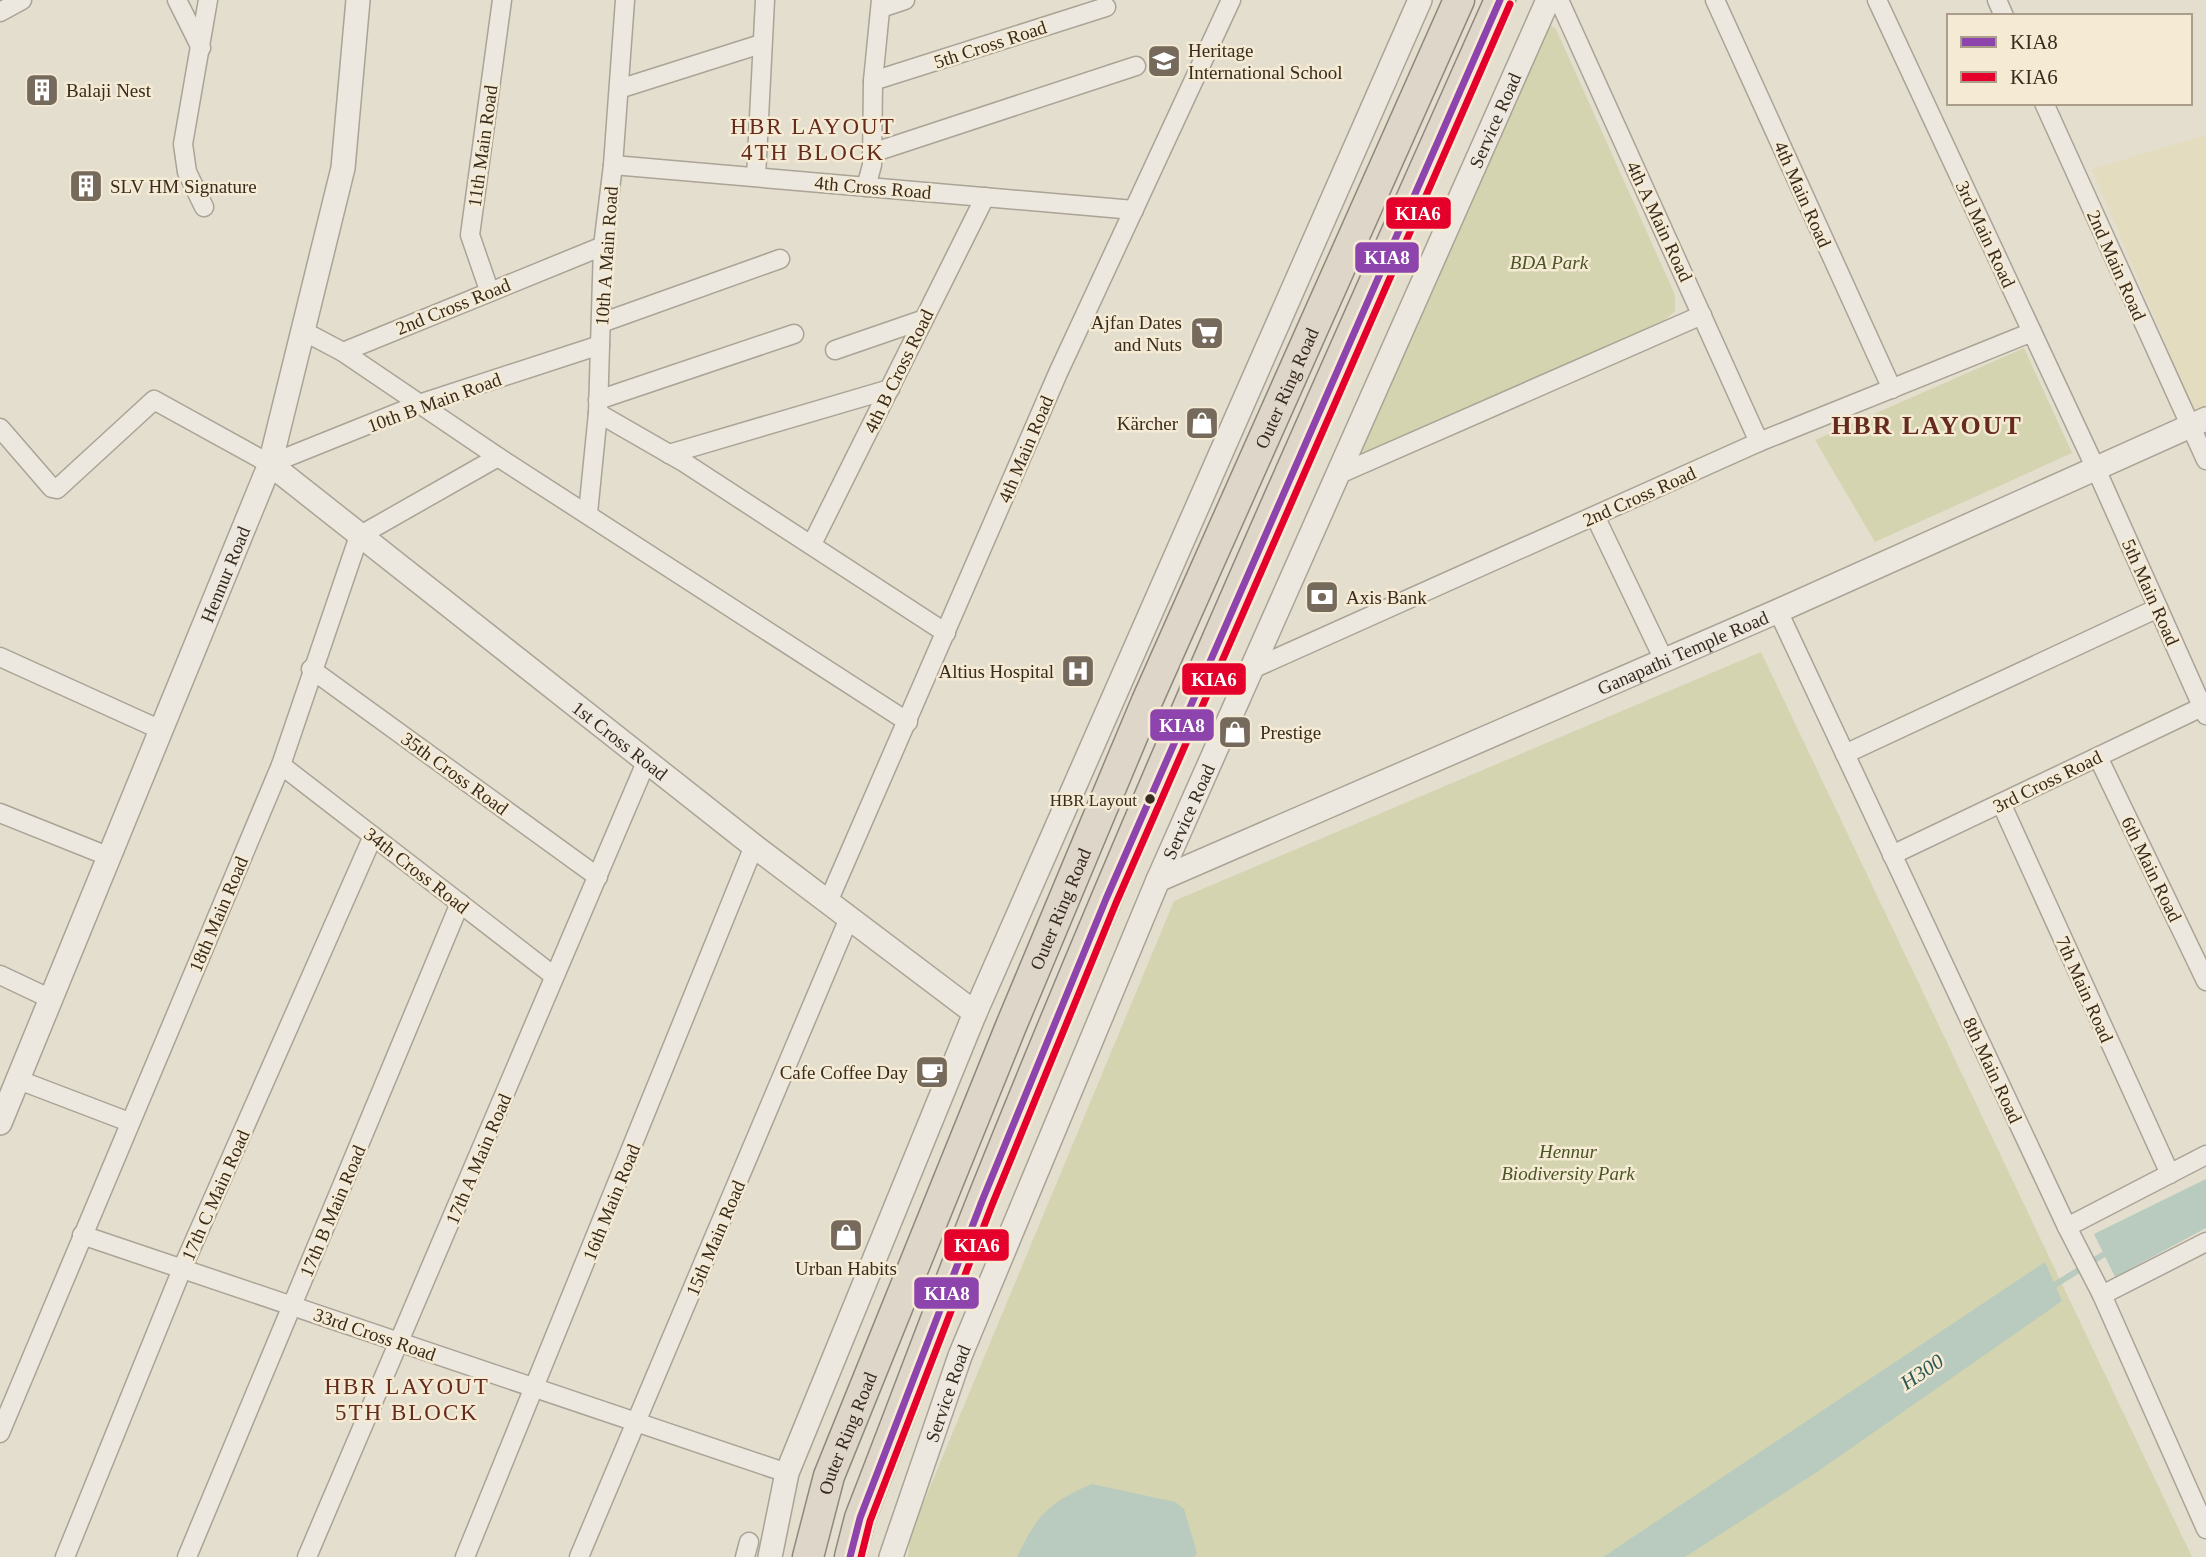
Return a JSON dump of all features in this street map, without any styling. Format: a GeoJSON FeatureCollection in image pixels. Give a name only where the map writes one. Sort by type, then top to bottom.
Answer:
{"type":"FeatureCollection","features":[{"type":"Feature","properties":{"kind":"highway","name":"Outer Ring Road"},"geometry":{"type":"LineString","coordinates":[[808,1557],[829,1476],[1147,701],[1459,0]]}},
{"type":"Feature","properties":{"kind":"highway","name":"Outer Ring Road"},"geometry":{"type":"LineString","coordinates":[[850,1557],[860,1518],[982,1202],[1096,927],[1329,385],[1500,0]]}},
{"type":"Feature","properties":{"kind":"street"},"geometry":{"type":"LineString","coordinates":[[0,12],[22,0]]}},
{"type":"Feature","properties":{"kind":"street"},"geometry":{"type":"LineString","coordinates":[[177,0],[201,48]]}},
{"type":"Feature","properties":{"kind":"street"},"geometry":{"type":"LineString","coordinates":[[204,207],[187,172],[183,144],[208,0]]}},
{"type":"Feature","properties":{"kind":"street","name":"Hennur Road"},"geometry":{"type":"LineString","coordinates":[[0,1123],[270,464],[305,332],[343,168],[358,0]]}},
{"type":"Feature","properties":{"kind":"street","name":"11th Main Road"},"geometry":{"type":"LineString","coordinates":[[489,290],[470,235],[502,0]]}},
{"type":"Feature","properties":{"kind":"street","name":"10th A Main Road"},"geometry":{"type":"LineString","coordinates":[[588,513],[598,406],[603,246],[613,165],[625,0]]}},
{"type":"Feature","properties":{"kind":"street"},"geometry":{"type":"LineString","coordinates":[[757,177],[765,0]]}},
{"type":"Feature","properties":{"kind":"street"},"geometry":{"type":"LineString","coordinates":[[866,187],[872,153],[873,81],[881,4],[905,0]]}},
{"type":"Feature","properties":{"kind":"street","name":"4th Main Road"},"geometry":{"type":"LineString","coordinates":[[828,902],[1058,373],[1231,0]]}},
{"type":"Feature","properties":{"kind":"street"},"geometry":{"type":"LineString","coordinates":[[770,1557],[787,1473],[975,1013],[1420,0]]}},
{"type":"Feature","properties":{"kind":"street","name":"Service Road"},"geometry":{"type":"LineString","coordinates":[[891,1557],[960,1356],[1158,880],[1548,0]]}},
{"type":"Feature","properties":{"kind":"street","name":"4th A Main Road"},"geometry":{"type":"LineString","coordinates":[[1559,0],[1759,442]]}},
{"type":"Feature","properties":{"kind":"street","name":"4th Main Road"},"geometry":{"type":"LineString","coordinates":[[1715,0],[1892,388]]}},
{"type":"Feature","properties":{"kind":"street","name":"3rd Main Road"},"geometry":{"type":"LineString","coordinates":[[1877,0],[2095,469]]}},
{"type":"Feature","properties":{"kind":"street","name":"5th Cross Road"},"geometry":{"type":"LineString","coordinates":[[873,81],[1106,6]]}},
{"type":"Feature","properties":{"kind":"street"},"geometry":{"type":"LineString","coordinates":[[619,89],[761,44]]}},
{"type":"Feature","properties":{"kind":"street"},"geometry":{"type":"LineString","coordinates":[[872,153],[1136,66]]}},
{"type":"Feature","properties":{"kind":"street","name":"2nd Main Road"},"geometry":{"type":"LineString","coordinates":[[2045,105],[2198,422]]}},
{"type":"Feature","properties":{"kind":"street","name":"4th Cross Road"},"geometry":{"type":"LineString","coordinates":[[613,165],[1134,210]]}},
{"type":"Feature","properties":{"kind":"street","name":"4th B Cross Road"},"geometry":{"type":"LineString","coordinates":[[811,544],[985,197]]}},
{"type":"Feature","properties":{"kind":"street","name":"2nd Cross Road"},"geometry":{"type":"LineString","coordinates":[[343,352],[489,290],[603,246]]}},
{"type":"Feature","properties":{"kind":"street"},"geometry":{"type":"LineString","coordinates":[[601,323],[780,259]]}},
{"type":"Feature","properties":{"kind":"street"},"geometry":{"type":"LineString","coordinates":[[1335,476],[1702,315]]}},
{"type":"Feature","properties":{"kind":"street"},"geometry":{"type":"LineString","coordinates":[[835,350],[922,320]]}},
{"type":"Feature","properties":{"kind":"street"},"geometry":{"type":"LineString","coordinates":[[305,332],[343,352],[422,403],[498,457],[908,722]]}},
{"type":"Feature","properties":{"kind":"street","name":"2nd Cross Road"},"geometry":{"type":"LineString","coordinates":[[1250,670],[1759,442],[2032,332]]}},
{"type":"Feature","properties":{"kind":"street"},"geometry":{"type":"LineString","coordinates":[[598,406],[794,334]]}},
{"type":"Feature","properties":{"kind":"street","name":"10th B Main Road"},"geometry":{"type":"LineString","coordinates":[[270,464],[422,403],[600,345]]}},
{"type":"Feature","properties":{"kind":"street"},"geometry":{"type":"LineString","coordinates":[[669,454],[890,389]]}},
{"type":"Feature","properties":{"kind":"street"},"geometry":{"type":"LineString","coordinates":[[0,428],[52,488],[57,489],[153,400],[270,464]]}},
{"type":"Feature","properties":{"kind":"street"},"geometry":{"type":"LineString","coordinates":[[598,406],[946,633]]}},
{"type":"Feature","properties":{"kind":"street"},"geometry":{"type":"LineString","coordinates":[[2198,422],[2206,460]]}},
{"type":"Feature","properties":{"kind":"street","name":"Ganapathi Temple Road"},"geometry":{"type":"LineString","coordinates":[[1158,880],[1778,611],[2198,422]]}},
{"type":"Feature","properties":{"kind":"street"},"geometry":{"type":"LineString","coordinates":[[359,536],[498,457]]}},
{"type":"Feature","properties":{"kind":"street","name":"1st Cross Road"},"geometry":{"type":"LineString","coordinates":[[270,464],[754,846],[975,1013]]}},
{"type":"Feature","properties":{"kind":"street","name":"5th Main Road"},"geometry":{"type":"LineString","coordinates":[[2095,469],[2204,711]]}},
{"type":"Feature","properties":{"kind":"street"},"geometry":{"type":"LineString","coordinates":[[1595,516],[1664,660]]}},
{"type":"Feature","properties":{"kind":"street","name":"18th Main Road"},"geometry":{"type":"LineString","coordinates":[[0,1433],[281,765],[359,536]]}},
{"type":"Feature","properties":{"kind":"street"},"geometry":{"type":"LineString","coordinates":[[1845,754],[2158,608]]}},
{"type":"Feature","properties":{"kind":"street","name":"8th Main Road"},"geometry":{"type":"LineString","coordinates":[[1778,611],[2067,1227],[2102,1295],[2206,1529]]}},
{"type":"Feature","properties":{"kind":"street"},"geometry":{"type":"LineString","coordinates":[[0,657],[161,730]]}},
{"type":"Feature","properties":{"kind":"street","name":"35th Cross Road"},"geometry":{"type":"LineString","coordinates":[[312,669],[598,877]]}},
{"type":"Feature","properties":{"kind":"street","name":"3rd Cross Road"},"geometry":{"type":"LineString","coordinates":[[1892,855],[2098,757],[2204,711]]}},
{"type":"Feature","properties":{"kind":"street","name":"6th Main Road"},"geometry":{"type":"LineString","coordinates":[[2098,757],[2206,981]]}},
{"type":"Feature","properties":{"kind":"street","name":"17th A Main Road"},"geometry":{"type":"LineString","coordinates":[[307,1557],[647,760]]}},
{"type":"Feature","properties":{"kind":"street","name":"34th Cross Road"},"geometry":{"type":"LineString","coordinates":[[281,765],[554,976]]}},
{"type":"Feature","properties":{"kind":"street","name":"7th Main Road"},"geometry":{"type":"LineString","coordinates":[[2001,803],[2170,1174]]}},
{"type":"Feature","properties":{"kind":"street"},"geometry":{"type":"LineString","coordinates":[[0,813],[110,858]]}},
{"type":"Feature","properties":{"kind":"street","name":"17th C Main Road"},"geometry":{"type":"LineString","coordinates":[[65,1557],[182,1269],[373,836]]}},
{"type":"Feature","properties":{"kind":"street","name":"16th Main Road"},"geometry":{"type":"LineString","coordinates":[[465,1557],[536,1388],[754,846]]}},
{"type":"Feature","properties":{"kind":"street","name":"17th B Main Road"},"geometry":{"type":"LineString","coordinates":[[187,1557],[460,903]]}},
{"type":"Feature","properties":{"kind":"street","name":"15th Main Road"},"geometry":{"type":"LineString","coordinates":[[579,1557],[849,918]]}},
{"type":"Feature","properties":{"kind":"street"},"geometry":{"type":"LineString","coordinates":[[0,975],[51,999]]}},
{"type":"Feature","properties":{"kind":"street"},"geometry":{"type":"LineString","coordinates":[[19,1080],[129,1122]]}},
{"type":"Feature","properties":{"kind":"street"},"geometry":{"type":"LineString","coordinates":[[2067,1227],[2206,1155]]}},
{"type":"Feature","properties":{"kind":"street","name":"33rd Cross Road"},"geometry":{"type":"LineString","coordinates":[[82,1235],[787,1473]]}},
{"type":"Feature","properties":{"kind":"street"},"geometry":{"type":"LineString","coordinates":[[2102,1295],[2206,1242]]}},
{"type":"Feature","properties":{"kind":"shaded area"},"geometry":{"type":"Polygon","coordinates":[[[2206,135],[2206,406],[2194,411],[2092,169],[2206,135]]]}},
{"type":"Feature","properties":{"kind":"green space","name":"BDA Park"},"geometry":{"type":"Polygon","coordinates":[[[1549,24],[1556,29],[1675,295],[1675,311],[1660,324],[1352,462],[1549,24]]]}},
{"type":"Feature","properties":{"kind":"green space"},"geometry":{"type":"Polygon","coordinates":[[[2024,348],[2072,453],[1875,542],[1815,440],[2024,348]]]}},
{"type":"Feature","properties":{"kind":"green space","name":"Hennur Biodiversity Park"},"geometry":{"type":"Polygon","coordinates":[[[1761,652],[2192,1557],[908,1557],[910,1535],[1174,901],[1761,652]]]}},
{"type":"Feature","properties":{"kind":"water"},"geometry":{"type":"Polygon","coordinates":[[[2206,1179],[2206,1228],[2115,1277],[2094,1234],[2206,1179]]]}},
{"type":"Feature","properties":{"kind":"water"},"geometry":{"type":"Polygon","coordinates":[[[2045,1262],[2062,1301],[1817,1472],[1685,1557],[1603,1557],[2045,1262]]]}},
{"type":"Feature","properties":{"kind":"water"},"geometry":{"type":"Polygon","coordinates":[[[1092,1484],[1175,1502],[1184,1509],[1197,1553],[1194,1557],[1017,1557],[1031,1530],[1054,1504],[1092,1484]]]}},
{"type":"Feature","properties":{"kind":"waterway","name":"H300"},"geometry":{"type":"LineString","coordinates":[[2050,1288],[2109,1251]]}},
{"type":"Feature","properties":{"kind":"transit line","name":"KIA8"},"geometry":{"type":"LineString","coordinates":[[850,1557],[860,1518],[982,1201],[1106,899],[1500,0]]}},
{"type":"Feature","properties":{"kind":"transit line","name":"KIA6"},"geometry":{"type":"LineString","coordinates":[[861,1557],[870,1521],[992,1205],[1116,903],[1510,4]]}},
{"type":"Feature","properties":{"kind":"place","name":"Heritage International School"},"geometry":{"type":"Point","coordinates":[1164,61]}},
{"type":"Feature","properties":{"kind":"place","name":"Balaji Nest"},"geometry":{"type":"Point","coordinates":[42,90]}},
{"type":"Feature","properties":{"kind":"place","name":"SLV HM Signature"},"geometry":{"type":"Point","coordinates":[86,186]}},
{"type":"Feature","properties":{"kind":"place","name":"Ajfan Dates and Nuts"},"geometry":{"type":"Point","coordinates":[1207,333]}},
{"type":"Feature","properties":{"kind":"place","name":"Kärcher"},"geometry":{"type":"Point","coordinates":[1202,423]}},
{"type":"Feature","properties":{"kind":"place","name":"Axis Bank"},"geometry":{"type":"Point","coordinates":[1322,597]}},
{"type":"Feature","properties":{"kind":"place","name":"Altius Hospital"},"geometry":{"type":"Point","coordinates":[1078,671]}},
{"type":"Feature","properties":{"kind":"place","name":"Prestige"},"geometry":{"type":"Point","coordinates":[1235,732]}},
{"type":"Feature","properties":{"kind":"place","name":"HBR Layout"},"geometry":{"type":"Point","coordinates":[1150,799]}},
{"type":"Feature","properties":{"kind":"place","name":"Cafe Coffee Day"},"geometry":{"type":"Point","coordinates":[932,1072]}},
{"type":"Feature","properties":{"kind":"place","name":"Urban Habits"},"geometry":{"type":"Point","coordinates":[846,1235]}},
{"type":"Feature","properties":{"kind":"district","name":"HBR LAYOUT 4TH BLOCK"},"geometry":{"type":"Point","coordinates":[813,139]}},
{"type":"Feature","properties":{"kind":"district","name":"HBR LAYOUT"},"geometry":{"type":"Point","coordinates":[1927,425]}},
{"type":"Feature","properties":{"kind":"district","name":"HBR LAYOUT 5TH BLOCK"},"geometry":{"type":"Point","coordinates":[407,1399]}}]}
